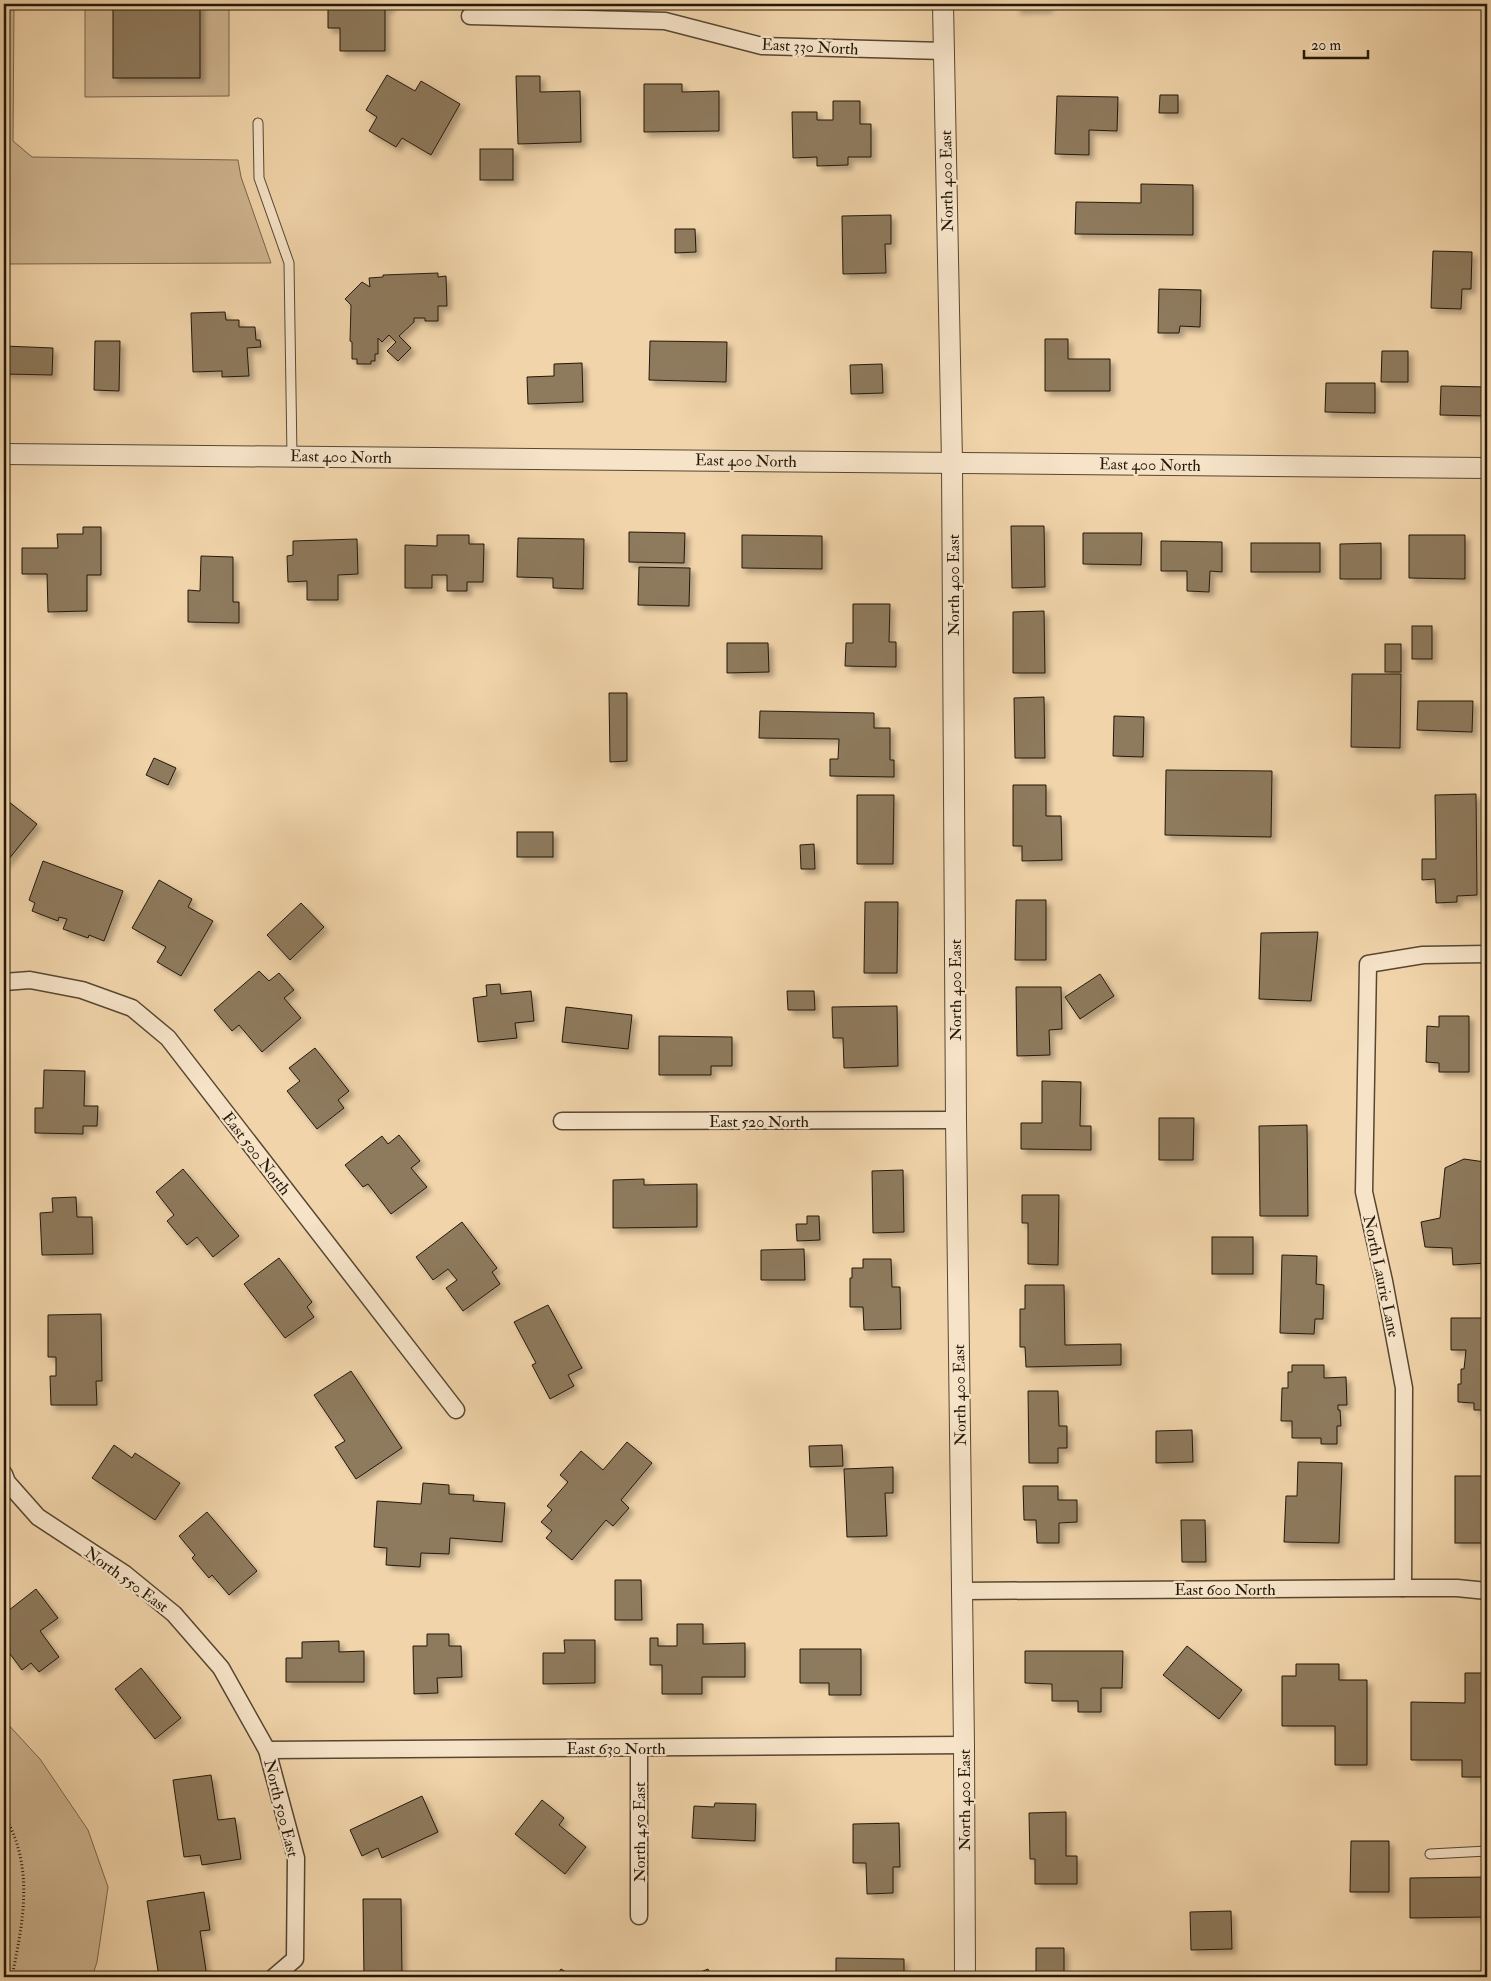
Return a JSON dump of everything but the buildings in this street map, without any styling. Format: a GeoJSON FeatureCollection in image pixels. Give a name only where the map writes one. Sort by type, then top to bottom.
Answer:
{"type":"FeatureCollection","features":[{"type":"Feature","properties":{"kind":"street","name":"North 400 East"},"geometry":{"type":"LineString","coordinates":[[942,4],[952,462],[956,1120],[965,1977]]}},
{"type":"Feature","properties":{"kind":"street","name":"East 330 North"},"geometry":{"type":"LineString","coordinates":[[470,16],[665,21],[762,46],[943,51]]}},
{"type":"Feature","properties":{"kind":"street","name":"East 400 North"},"geometry":{"type":"LineString","coordinates":[[4,454],[1487,468]]}},
{"type":"Feature","properties":{"kind":"street","name":"North Laurie Lane"},"geometry":{"type":"LineString","coordinates":[[1403,1588],[1404,1388],[1384,1282],[1364,1192],[1368,964],[1423,955],[1487,954]]}},
{"type":"Feature","properties":{"kind":"street","name":"East 500 North"},"geometry":{"type":"LineString","coordinates":[[4,982],[30,980],[82,990],[132,1008],[168,1038],[456,1410]]}},
{"type":"Feature","properties":{"kind":"street","name":"East 520 North"},"geometry":{"type":"LineString","coordinates":[[562,1121],[956,1120]]}},
{"type":"Feature","properties":{"kind":"street","name":"North 550 East"},"geometry":{"type":"LineString","coordinates":[[4,1474],[7,1482],[38,1518],[125,1574],[174,1614],[221,1668],[267,1750]]}},
{"type":"Feature","properties":{"kind":"street","name":"East 600 North"},"geometry":{"type":"LineString","coordinates":[[962,1592],[1403,1588],[1457,1588],[1487,1591]]}},
{"type":"Feature","properties":{"kind":"street","name":"East 630 North"},"geometry":{"type":"LineString","coordinates":[[267,1750],[964,1745]]}},
{"type":"Feature","properties":{"kind":"street","name":"North 450 East"},"geometry":{"type":"LineString","coordinates":[[639,1748],[639,1916]]}},
{"type":"Feature","properties":{"kind":"street","name":"North 500 East"},"geometry":{"type":"LineString","coordinates":[[267,1750],[296,1858],[295,1959],[274,1977]]}},
{"type":"Feature","properties":{"kind":"lane"},"geometry":{"type":"LineString","coordinates":[[258,123],[259,178],[289,263],[292,456]]}},
{"type":"Feature","properties":{"kind":"lane"},"geometry":{"type":"LineString","coordinates":[[1430,1854],[1487,1851]]}},
{"type":"Feature","properties":{"kind":"path"},"geometry":{"type":"LineString","coordinates":[[4,1816],[15,1834],[24,1874],[23,1918],[12,1977]]}},
{"type":"Feature","properties":{"kind":"shaded area"},"geometry":{"type":"Polygon","coordinates":[[[4,4],[14,4],[13,141],[32,157],[238,160],[241,177],[271,263],[4,264],[4,4]]]}},
{"type":"Feature","properties":{"kind":"shaded area"},"geometry":{"type":"Polygon","coordinates":[[[85,4],[229,4],[229,96],[85,97],[85,4]]]}},
{"type":"Feature","properties":{"kind":"shaded area"},"geometry":{"type":"Polygon","coordinates":[[[4,1720],[40,1759],[88,1830],[108,1887],[97,1962],[92,1977],[4,1977],[4,1720]]]}}]}
